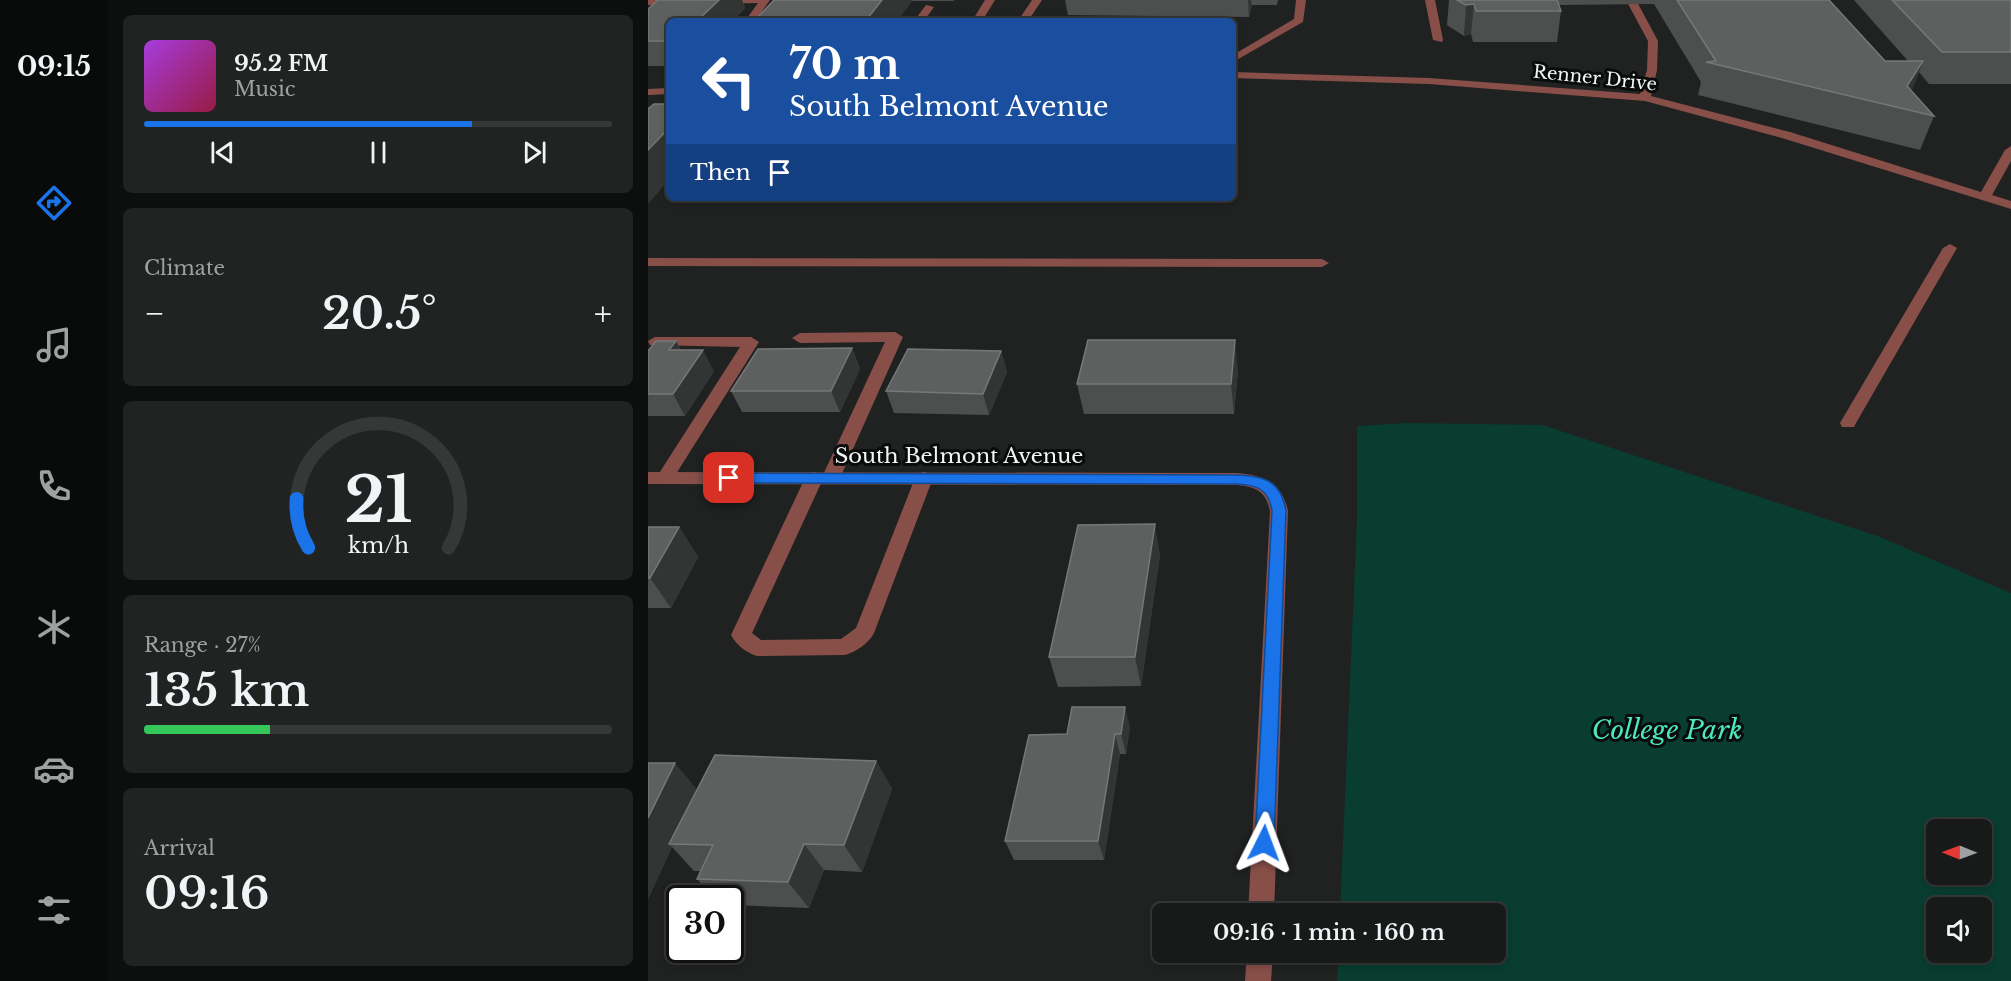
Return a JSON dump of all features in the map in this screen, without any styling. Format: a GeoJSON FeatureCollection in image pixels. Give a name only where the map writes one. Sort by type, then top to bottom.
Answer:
{"type":"FeatureCollection","features":[{"type":"Feature","properties":{"kind":"street"},"geometry":{"type":"LineString","coordinates":[[707,2],[765,0],[752,18]]}},
{"type":"Feature","properties":{"kind":"street"},"geometry":{"type":"LineString","coordinates":[[979,18],[990,0]]}},
{"type":"Feature","properties":{"kind":"street"},"geometry":{"type":"LineString","coordinates":[[1025,18],[1037,0]]}},
{"type":"Feature","properties":{"kind":"street"},"geometry":{"type":"LineString","coordinates":[[1236,58],[1299,20],[1301,0]]}},
{"type":"Feature","properties":{"kind":"street"},"geometry":{"type":"LineString","coordinates":[[1430,0],[1438,40]]}},
{"type":"Feature","properties":{"kind":"street"},"geometry":{"type":"LineString","coordinates":[[1631,0],[1653,41],[1652,70],[1645,98]]}},
{"type":"Feature","properties":{"kind":"street"},"geometry":{"type":"LineString","coordinates":[[648,2],[683,2]]}},
{"type":"Feature","properties":{"kind":"street"},"geometry":{"type":"LineString","coordinates":[[921,18],[929,7]]}},
{"type":"Feature","properties":{"kind":"street","name":"Renner Drive"},"geometry":{"type":"LineString","coordinates":[[1236,75],[1429,81],[1645,98],[1786,135],[2011,205]]}},
{"type":"Feature","properties":{"kind":"street"},"geometry":{"type":"LineString","coordinates":[[648,92],[666,91]]}},
{"type":"Feature","properties":{"kind":"street"},"geometry":{"type":"LineString","coordinates":[[1984,198],[2011,150]]}},
{"type":"Feature","properties":{"kind":"street"},"geometry":{"type":"LineString","coordinates":[[1848,423],[1950,248]]}},
{"type":"Feature","properties":{"kind":"street"},"geometry":{"type":"LineString","coordinates":[[648,262],[1322,263]]}},
{"type":"Feature","properties":{"kind":"street"},"geometry":{"type":"LineString","coordinates":[[800,338],[894,337],[741,635],[757,648],[845,647],[864,633],[924,478]]}},
{"type":"Feature","properties":{"kind":"street"},"geometry":{"type":"LineString","coordinates":[[655,342],[751,342],[657,478]]}},
{"type":"Feature","properties":{"kind":"street","name":"South Belmont Avenue"},"geometry":{"type":"LineString","coordinates":[[657,478],[1237,479],[1253,480],[1268,486],[1277,498],[1279,511],[1261,903]]}},
{"type":"Feature","properties":{"kind":"street"},"geometry":{"type":"LineString","coordinates":[[1258,981],[1259,963]]}},
{"type":"Feature","properties":{"kind":"green space","name":"College Park"},"geometry":{"type":"Polygon","coordinates":[[[1406,423],[1543,425],[1880,537],[2011,593],[2011,981],[1337,981],[1338,963],[1506,963],[1506,903],[1340,903],[1357,518],[1357,426],[1406,423]]]}},
{"type":"Feature","properties":{"kind":"building"},"geometry":{"type":"Polygon","coordinates":[[[658,0],[719,0],[700,18],[666,18],[666,41],[648,41],[648,9],[658,0]]]}},
{"type":"Feature","properties":{"kind":"building"},"geometry":{"type":"Polygon","coordinates":[[[774,0],[882,0],[868,18],[757,18],[774,0]]]}},
{"type":"Feature","properties":{"kind":"building"},"geometry":{"type":"Polygon","coordinates":[[[1457,0],[1557,0],[1561,11],[1476,11],[1474,4],[1466,5],[1457,0]]]}},
{"type":"Feature","properties":{"kind":"building"},"geometry":{"type":"Polygon","coordinates":[[[1677,0],[1829,0],[1885,61],[1923,61],[1907,86],[1934,116],[1706,62],[1716,61],[1677,0]]]}},
{"type":"Feature","properties":{"kind":"building"},"geometry":{"type":"Polygon","coordinates":[[[1892,0],[2011,0],[2011,52],[1942,52],[1892,0]]]}},
{"type":"Feature","properties":{"kind":"building"},"geometry":{"type":"Polygon","coordinates":[[[654,104],[666,104],[666,131],[648,150],[648,108],[654,104]]]}},
{"type":"Feature","properties":{"kind":"building"},"geometry":{"type":"Polygon","coordinates":[[[1088,340],[1235,340],[1231,384],[1077,384],[1088,340]]]}},
{"type":"Feature","properties":{"kind":"building"},"geometry":{"type":"Polygon","coordinates":[[[656,341],[676,341],[669,350],[703,350],[673,394],[648,394],[648,350],[656,341]]]}},
{"type":"Feature","properties":{"kind":"building"},"geometry":{"type":"Polygon","coordinates":[[[852,348],[831,391],[731,391],[758,349],[852,348]]]}},
{"type":"Feature","properties":{"kind":"building"},"geometry":{"type":"Polygon","coordinates":[[[908,349],[1001,351],[983,394],[886,391],[908,349]]]}},
{"type":"Feature","properties":{"kind":"building"},"geometry":{"type":"Polygon","coordinates":[[[1155,524],[1135,657],[1049,657],[1078,525],[1155,524]]]}},
{"type":"Feature","properties":{"kind":"building"},"geometry":{"type":"Polygon","coordinates":[[[648,527],[679,527],[650,578],[648,578],[648,527]]]}},
{"type":"Feature","properties":{"kind":"building"},"geometry":{"type":"Polygon","coordinates":[[[1072,707],[1125,707],[1121,734],[1115,734],[1098,841],[1005,841],[1029,735],[1067,734],[1072,707]]]}},
{"type":"Feature","properties":{"kind":"building"},"geometry":{"type":"Polygon","coordinates":[[[715,755],[876,761],[844,845],[804,844],[788,882],[697,879],[713,845],[669,844],[715,755]]]}},
{"type":"Feature","properties":{"kind":"building"},"geometry":{"type":"Polygon","coordinates":[[[648,763],[675,763],[648,818],[648,763]]]}},
{"type":"Feature","properties":{"kind":"route"},"geometry":{"type":"LineString","coordinates":[[729,478],[1237,479],[1253,480],[1268,486],[1277,498],[1279,511],[1264,843]]}}]}
